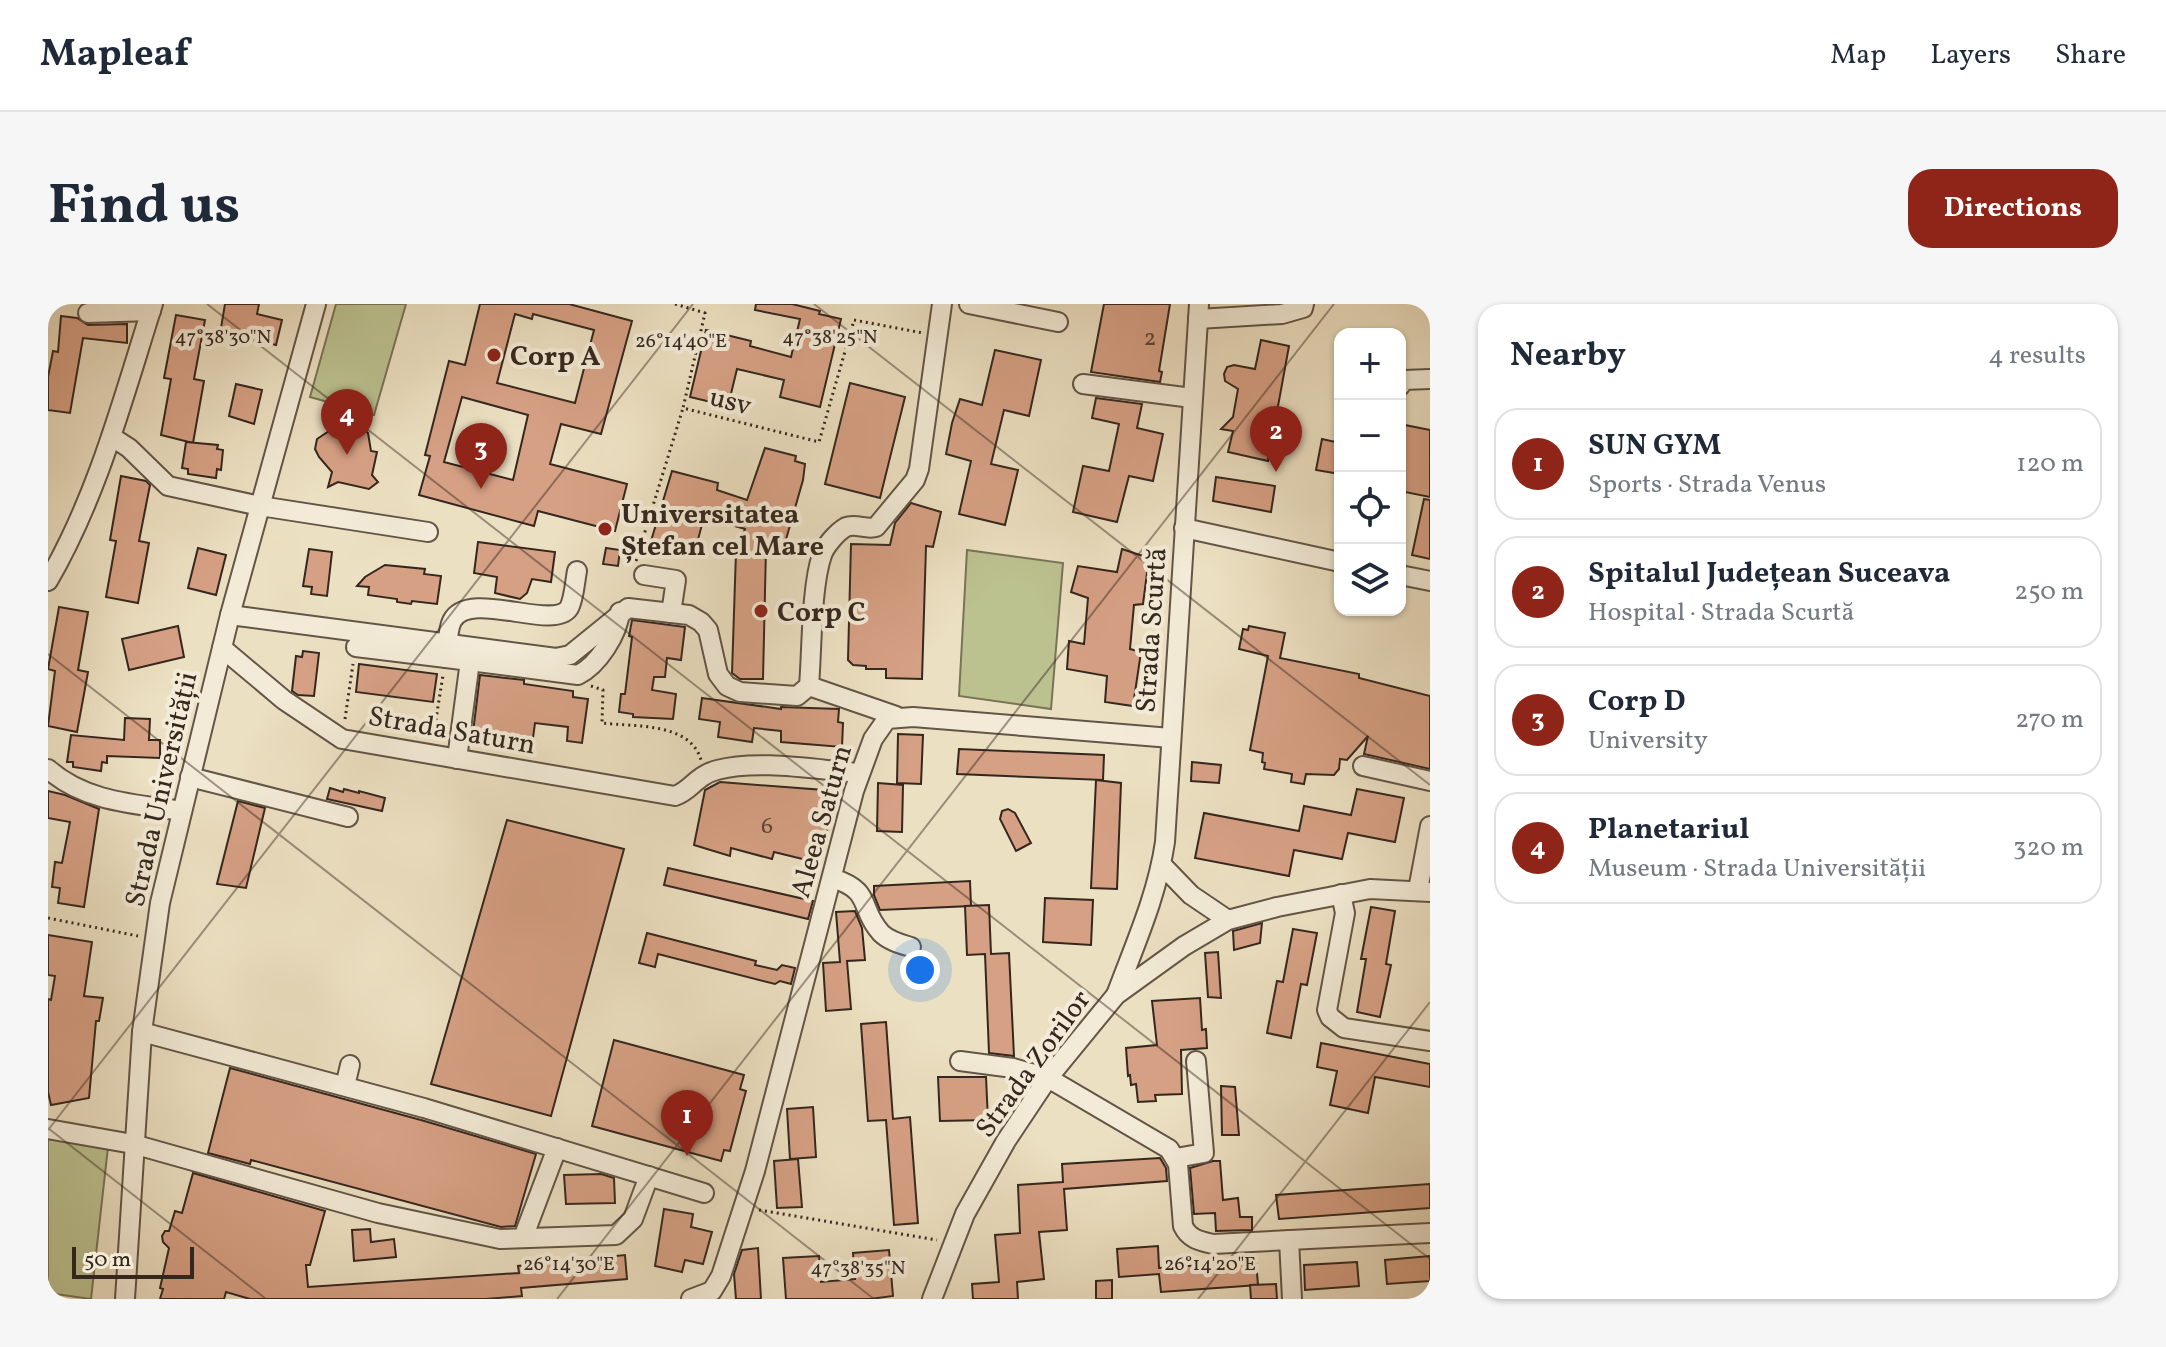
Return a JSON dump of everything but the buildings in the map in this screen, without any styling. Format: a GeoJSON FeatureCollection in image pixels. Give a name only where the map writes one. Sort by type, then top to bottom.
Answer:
{"type":"FeatureCollection","features":[{"type":"Feature","properties":{"kind":"street","name":"Strada Universității"},"geometry":{"type":"LineString","coordinates":[[125,1299],[142,1032],[154,939],[230,615],[316,304]]}},
{"type":"Feature","properties":{"kind":"street"},"geometry":{"type":"LineString","coordinates":[[806,690],[817,574],[823,553],[844,528],[855,525],[869,529],[876,527],[915,480],[919,469],[942,304]]}},
{"type":"Feature","properties":{"kind":"street"},"geometry":{"type":"LineString","coordinates":[[969,304],[1021,309],[1058,322]]}},
{"type":"Feature","properties":{"kind":"street","name":"Strada Scurtă"},"geometry":{"type":"LineString","coordinates":[[1116,995],[1142,930],[1162,865],[1167,826],[1198,311],[1282,314],[1303,308],[1304,304]]}},
{"type":"Feature","properties":{"kind":"street"},"geometry":{"type":"LineString","coordinates":[[48,581],[64,553],[112,437],[152,308],[88,313]]}},
{"type":"Feature","properties":{"kind":"street"},"geometry":{"type":"LineString","coordinates":[[1406,380],[1430,379]]}},
{"type":"Feature","properties":{"kind":"street"},"geometry":{"type":"LineString","coordinates":[[1083,384],[1192,398]]}},
{"type":"Feature","properties":{"kind":"street"},"geometry":{"type":"LineString","coordinates":[[112,437],[129,448],[168,486],[260,506],[428,532]]}},
{"type":"Feature","properties":{"kind":"street"},"geometry":{"type":"LineString","coordinates":[[1184,528],[1334,561]]}},
{"type":"Feature","properties":{"kind":"street"},"geometry":{"type":"LineString","coordinates":[[447,650],[451,622],[471,607],[550,615],[563,612],[569,608],[577,571]]}},
{"type":"Feature","properties":{"kind":"street"},"geometry":{"type":"LineString","coordinates":[[639,573],[676,580],[671,613]]}},
{"type":"Feature","properties":{"kind":"street"},"geometry":{"type":"LineString","coordinates":[[1406,576],[1430,581]]}},
{"type":"Feature","properties":{"kind":"street"},"geometry":{"type":"LineString","coordinates":[[356,647],[556,658],[570,655],[628,608],[689,615],[701,622],[708,630],[718,674],[727,686],[740,692],[797,696],[806,690],[896,716],[1171,738]]}},
{"type":"Feature","properties":{"kind":"street"},"geometry":{"type":"LineString","coordinates":[[230,615],[447,650],[470,661],[578,675],[586,670],[618,628],[620,612]]}},
{"type":"Feature","properties":{"kind":"street","name":"Strada Saturn"},"geometry":{"type":"LineString","coordinates":[[222,648],[284,700],[342,739],[675,796],[687,790],[695,779],[715,770],[735,767],[860,773]]}},
{"type":"Feature","properties":{"kind":"street"},"geometry":{"type":"LineString","coordinates":[[457,759],[470,661]]}},
{"type":"Feature","properties":{"kind":"street","name":"Aleea Saturn"},"geometry":{"type":"LineString","coordinates":[[714,1295],[755,1171],[860,773],[879,728],[887,719],[896,716]]}},
{"type":"Feature","properties":{"kind":"street"},"geometry":{"type":"LineString","coordinates":[[1363,766],[1430,781]]}},
{"type":"Feature","properties":{"kind":"street"},"geometry":{"type":"LineString","coordinates":[[48,769],[71,787],[95,796],[182,811]]}},
{"type":"Feature","properties":{"kind":"street"},"geometry":{"type":"LineString","coordinates":[[190,777],[348,817]]}},
{"type":"Feature","properties":{"kind":"street"},"geometry":{"type":"LineString","coordinates":[[1424,891],[1430,826]]}},
{"type":"Feature","properties":{"kind":"street"},"geometry":{"type":"LineString","coordinates":[[1162,865],[1191,895],[1228,920]]}},
{"type":"Feature","properties":{"kind":"street"},"geometry":{"type":"LineString","coordinates":[[832,878],[855,888],[863,897],[881,933],[890,940],[911,947]]}},
{"type":"Feature","properties":{"kind":"street","name":"Strada Zorilor"},"geometry":{"type":"LineString","coordinates":[[932,1299],[965,1214],[1006,1141],[1048,1078],[1116,995],[1184,946],[1228,920],[1370,889],[1424,891]]}},
{"type":"Feature","properties":{"kind":"street"},"geometry":{"type":"LineString","coordinates":[[1341,894],[1345,913],[1327,1010],[1330,1017],[1344,1028],[1430,1041]]}},
{"type":"Feature","properties":{"kind":"street"},"geometry":{"type":"LineString","coordinates":[[142,1032],[345,1086],[704,1193]]}},
{"type":"Feature","properties":{"kind":"street"},"geometry":{"type":"LineString","coordinates":[[960,1061],[1013,1068],[1048,1078],[1169,1149],[1176,1158],[1183,1226],[1187,1234],[1198,1241],[1213,1244],[1430,1233]]}},
{"type":"Feature","properties":{"kind":"street"},"geometry":{"type":"LineString","coordinates":[[1176,1158],[1204,1153],[1196,1061]]}},
{"type":"Feature","properties":{"kind":"street"},"geometry":{"type":"LineString","coordinates":[[345,1086],[350,1065]]}},
{"type":"Feature","properties":{"kind":"street"},"geometry":{"type":"LineString","coordinates":[[48,1129],[133,1144],[378,1213],[500,1239],[616,1235],[633,1219],[649,1176]]}},
{"type":"Feature","properties":{"kind":"street"},"geometry":{"type":"LineString","coordinates":[[523,1238],[557,1148]]}},
{"type":"Feature","properties":{"kind":"street"},"geometry":{"type":"LineString","coordinates":[[1289,1240],[1292,1299]]}},
{"type":"Feature","properties":{"kind":"street"},"geometry":{"type":"LineString","coordinates":[[691,1299],[714,1295]]}},
{"type":"Feature","properties":{"kind":"path","name":"usv"},"geometry":{"type":"LineString","coordinates":[[675,304],[705,313],[683,408],[819,442],[854,320],[938,336]]}},
{"type":"Feature","properties":{"kind":"path"},"geometry":{"type":"LineString","coordinates":[[639,573],[683,408]]}},
{"type":"Feature","properties":{"kind":"path"},"geometry":{"type":"LineString","coordinates":[[342,739],[356,647]]}},
{"type":"Feature","properties":{"kind":"path"},"geometry":{"type":"LineString","coordinates":[[430,754],[447,650]]}},
{"type":"Feature","properties":{"kind":"path"},"geometry":{"type":"LineString","coordinates":[[590,686],[603,690],[602,723],[670,731],[686,737],[697,748],[701,760],[695,779]]}},
{"type":"Feature","properties":{"kind":"path"},"geometry":{"type":"LineString","coordinates":[[48,918],[154,939]]}},
{"type":"Feature","properties":{"kind":"path"},"geometry":{"type":"LineString","coordinates":[[744,1207],[953,1243]]}},
{"type":"Feature","properties":{"kind":"green space"},"geometry":{"type":"Polygon","coordinates":[[[336,304],[406,304],[374,415],[310,397],[336,304]]]}},
{"type":"Feature","properties":{"kind":"green space"},"geometry":{"type":"Polygon","coordinates":[[[967,550],[1063,563],[1051,709],[959,696],[967,550]]]}},
{"type":"Feature","properties":{"kind":"green space"},"geometry":{"type":"Polygon","coordinates":[[[48,1139],[108,1147],[91,1299],[48,1293],[48,1139]]]}},
{"type":"Feature","properties":{"kind":"place","name":"Corp A"},"geometry":{"type":"Point","coordinates":[494,355]}},
{"type":"Feature","properties":{"kind":"place","name":"Planetariul"},"geometry":{"type":"Point","coordinates":[347,455]}},
{"type":"Feature","properties":{"kind":"place","name":"Spitalul Județean Suceava"},"geometry":{"type":"Point","coordinates":[1276,472]}},
{"type":"Feature","properties":{"kind":"place","name":"Corp D"},"geometry":{"type":"Point","coordinates":[481,489]}},
{"type":"Feature","properties":{"kind":"place","name":"Universitatea Ștefan cel Mare"},"geometry":{"type":"Point","coordinates":[605,529]}},
{"type":"Feature","properties":{"kind":"place","name":"Corp C"},"geometry":{"type":"Point","coordinates":[761,611]}},
{"type":"Feature","properties":{"kind":"place","name":"SUN GYM"},"geometry":{"type":"Point","coordinates":[687,1156]}}]}
